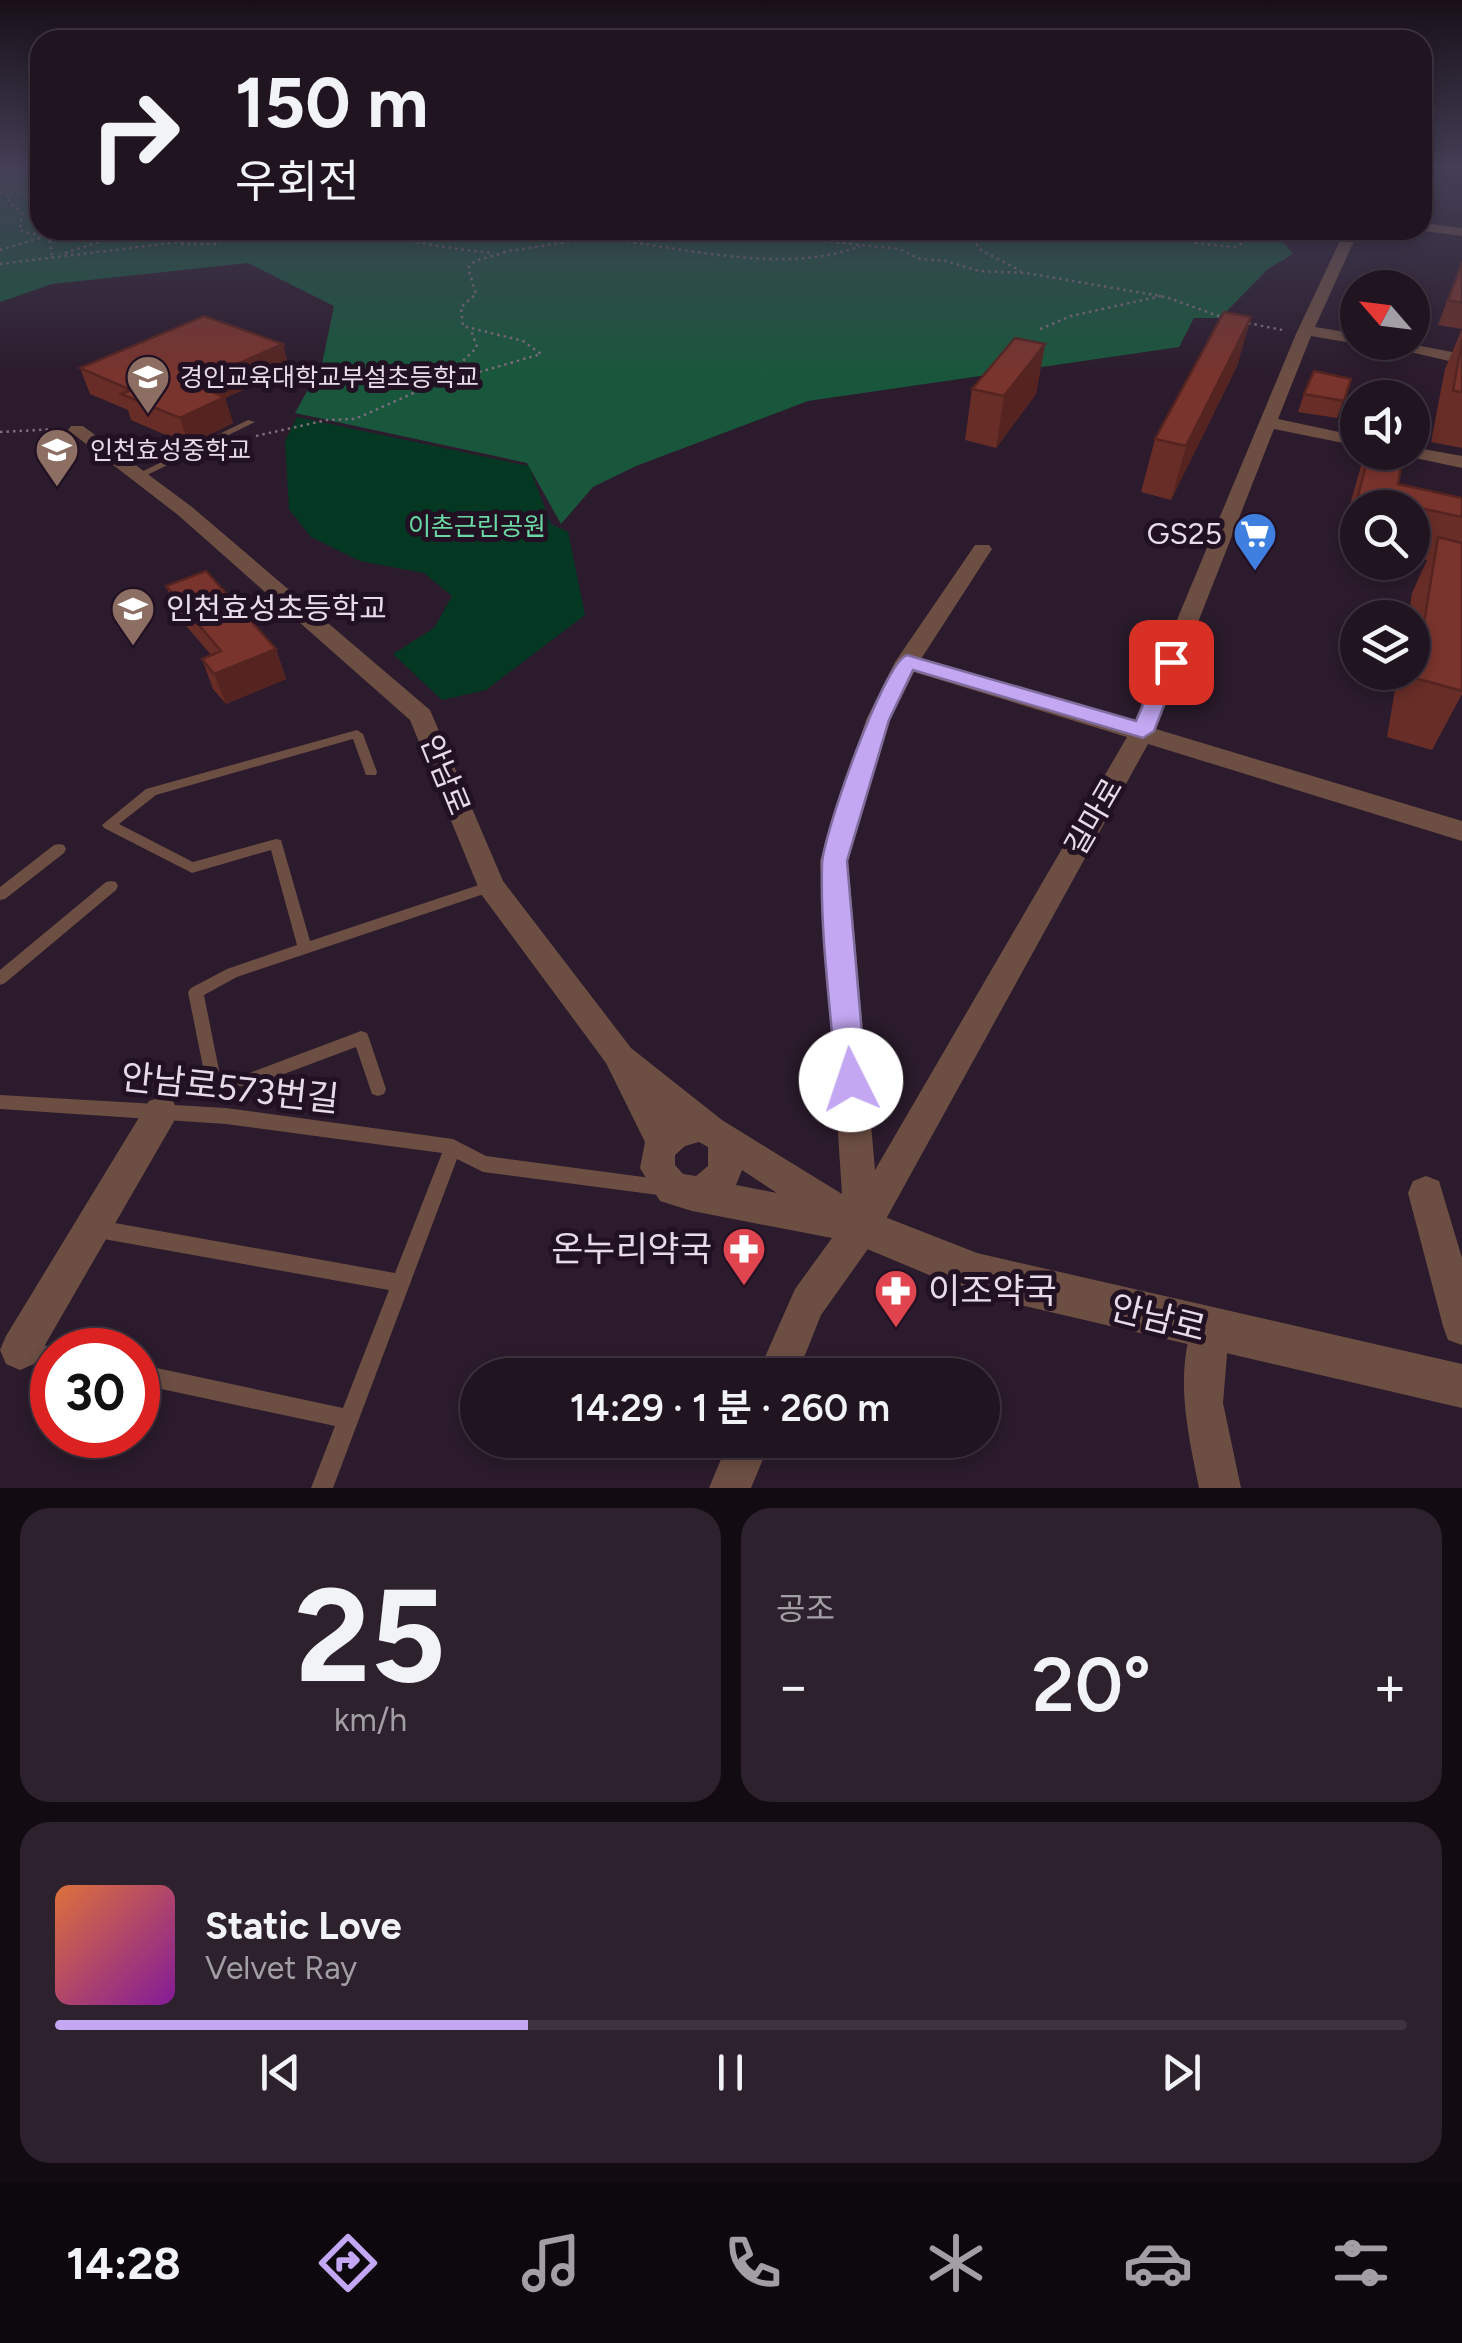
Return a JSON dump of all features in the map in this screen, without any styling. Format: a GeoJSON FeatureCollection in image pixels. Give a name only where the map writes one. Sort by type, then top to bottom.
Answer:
{"type":"FeatureCollection","features":[{"type":"Feature","properties":{"kind":"street","name":"길마로"},"geometry":{"type":"LineString","coordinates":[[785,1358],[808,1302],[862,1227],[1143,731],[1305,332],[1347,240]]}},
{"type":"Feature","properties":{"kind":"street"},"geometry":{"type":"LineString","coordinates":[[1305,332],[1340,337]]}},
{"type":"Feature","properties":{"kind":"street"},"geometry":{"type":"LineString","coordinates":[[1430,353],[1462,359]]}},
{"type":"Feature","properties":{"kind":"street"},"geometry":{"type":"LineString","coordinates":[[1268,422],[1340,437]]}},
{"type":"Feature","properties":{"kind":"street","name":"안남로"},"geometry":{"type":"LineString","coordinates":[[77,430],[203,526],[421,716],[491,886],[617,1054],[662,1142],[656,1160],[660,1177],[682,1191],[862,1227]]}},
{"type":"Feature","properties":{"kind":"street"},"geometry":{"type":"LineString","coordinates":[[1430,456],[1462,462]]}},
{"type":"Feature","properties":{"kind":"street"},"geometry":{"type":"LineString","coordinates":[[862,1227],[834,861],[878,720],[907,662],[982,549]]}},
{"type":"Feature","properties":{"kind":"street"},"geometry":{"type":"LineString","coordinates":[[907,662],[1462,831]]}},
{"type":"Feature","properties":{"kind":"street","name":"안남로"},"geometry":{"type":"LineString","coordinates":[[617,1054],[717,1136],[862,1227],[977,1274],[1462,1386]]}},
{"type":"Feature","properties":{"kind":"street"},"geometry":{"type":"LineString","coordinates":[[47,1328],[92,1228],[161,1112]]}},
{"type":"Feature","properties":{"kind":"street"},"geometry":{"type":"LineString","coordinates":[[662,1142],[676,1130],[696,1126],[717,1136],[728,1157],[724,1176],[709,1190],[682,1191]]}},
{"type":"Feature","properties":{"kind":"street"},"geometry":{"type":"LineString","coordinates":[[1426,1192],[1462,1326]]}},
{"type":"Feature","properties":{"kind":"street"},"geometry":{"type":"LineString","coordinates":[[1210,1330],[1203,1403],[1220,1488]]}},
{"type":"Feature","properties":{"kind":"street"},"geometry":{"type":"LineString","coordinates":[[730,1488],[742,1458]]}},
{"type":"Feature","properties":{"kind":"lane"},"geometry":{"type":"LineString","coordinates":[[138,476],[251,422]]}},
{"type":"Feature","properties":{"kind":"lane"},"geometry":{"type":"LineString","coordinates":[[305,948],[276,844],[192,868],[109,826],[151,792],[357,734],[371,772]]}},
{"type":"Feature","properties":{"kind":"lane"},"geometry":{"type":"LineString","coordinates":[[0,895],[59,849]]}},
{"type":"Feature","properties":{"kind":"lane"},"geometry":{"type":"LineString","coordinates":[[0,980],[111,886]]}},
{"type":"Feature","properties":{"kind":"lane"},"geometry":{"type":"LineString","coordinates":[[378,1090],[361,1038],[249,1080],[212,1076],[196,992],[232,973],[491,886]]}},
{"type":"Feature","properties":{"kind":"lane","name":"안남로573번길"},"geometry":{"type":"LineString","coordinates":[[0,1102],[226,1116],[453,1148],[483,1164],[682,1191]]}},
{"type":"Feature","properties":{"kind":"lane"},"geometry":{"type":"LineString","coordinates":[[322,1488],[453,1148]]}},
{"type":"Feature","properties":{"kind":"lane"},"geometry":{"type":"LineString","coordinates":[[92,1228],[400,1284]]}},
{"type":"Feature","properties":{"kind":"lane"},"geometry":{"type":"LineString","coordinates":[[160,1379],[348,1419]]}},
{"type":"Feature","properties":{"kind":"path"},"geometry":{"type":"LineString","coordinates":[[0,250],[35,240]]}},
{"type":"Feature","properties":{"kind":"path"},"geometry":{"type":"LineString","coordinates":[[50,240],[54,256]]}},
{"type":"Feature","properties":{"kind":"path"},"geometry":{"type":"LineString","coordinates":[[54,256],[103,240]]}},
{"type":"Feature","properties":{"kind":"path"},"geometry":{"type":"LineString","coordinates":[[172,244],[190,240]]}},
{"type":"Feature","properties":{"kind":"path"},"geometry":{"type":"LineString","coordinates":[[0,264],[172,244],[218,244],[223,240]]}},
{"type":"Feature","properties":{"kind":"path"},"geometry":{"type":"LineString","coordinates":[[411,240],[454,251],[506,252],[590,240]]}},
{"type":"Feature","properties":{"kind":"path"},"geometry":{"type":"LineString","coordinates":[[620,240],[785,260],[837,255],[862,245]]}},
{"type":"Feature","properties":{"kind":"path"},"geometry":{"type":"LineString","coordinates":[[834,240],[899,250],[920,259],[978,271],[1026,273],[1161,296],[1224,318]]}},
{"type":"Feature","properties":{"kind":"path"},"geometry":{"type":"LineString","coordinates":[[973,240],[981,250],[1026,273]]}},
{"type":"Feature","properties":{"kind":"path"},"geometry":{"type":"LineString","coordinates":[[1187,240],[1234,247],[1246,241],[1266,240]]}},
{"type":"Feature","properties":{"kind":"path"},"geometry":{"type":"LineString","coordinates":[[464,375],[455,370],[477,347],[461,319],[461,307],[476,294],[468,268],[506,252]]}},
{"type":"Feature","properties":{"kind":"path"},"geometry":{"type":"LineString","coordinates":[[1040,328],[1077,311],[1146,302],[1161,296]]}},
{"type":"Feature","properties":{"kind":"path"},"geometry":{"type":"LineString","coordinates":[[1242,322],[1305,332]]}},
{"type":"Feature","properties":{"kind":"path"},"geometry":{"type":"LineString","coordinates":[[240,428],[260,438],[327,420],[355,418],[394,399],[541,354],[530,343],[507,334],[470,330]]}},
{"type":"Feature","properties":{"kind":"path"},"geometry":{"type":"LineString","coordinates":[[0,432],[77,430]]}},
{"type":"Feature","properties":{"kind":"green space"},"geometry":{"type":"Polygon","coordinates":[[[0,237],[1281,240],[1293,254],[1268,269],[1220,318],[1194,318],[1179,347],[808,401],[636,466],[593,487],[561,524],[527,463],[295,413],[322,364],[334,306],[248,263],[52,284],[0,302],[0,237]]]}},
{"type":"Feature","properties":{"kind":"green space","name":"이촌근린공원"},"geometry":{"type":"Polygon","coordinates":[[[297,417],[529,466],[551,524],[568,532],[585,615],[486,690],[442,700],[393,654],[434,628],[452,596],[424,573],[360,561],[311,537],[289,509],[285,441],[297,417]]]}},
{"type":"Feature","properties":{"kind":"building"},"geometry":{"type":"Polygon","coordinates":[[[1462,263],[1462,303],[1448,300],[1462,263]]]}},
{"type":"Feature","properties":{"kind":"building"},"geometry":{"type":"Polygon","coordinates":[[[1224,312],[1251,317],[1186,446],[1155,439],[1224,312]]]}},
{"type":"Feature","properties":{"kind":"building"},"geometry":{"type":"Polygon","coordinates":[[[204,316],[283,344],[191,384],[225,397],[180,418],[121,394],[131,390],[80,368],[204,316]]]}},
{"type":"Feature","properties":{"kind":"building"},"geometry":{"type":"Polygon","coordinates":[[[1015,338],[1045,344],[1004,396],[972,389],[1015,338]]]}},
{"type":"Feature","properties":{"kind":"building"},"geometry":{"type":"Polygon","coordinates":[[[1462,340],[1462,392],[1453,391],[1462,340]]]}},
{"type":"Feature","properties":{"kind":"building"},"geometry":{"type":"Polygon","coordinates":[[[1314,371],[1351,379],[1340,380],[1340,400],[1304,394],[1314,371]]]}},
{"type":"Feature","properties":{"kind":"building"},"geometry":{"type":"Polygon","coordinates":[[[1365,470],[1401,470],[1398,484],[1425,490],[1359,490],[1365,470]]]}},
{"type":"Feature","properties":{"kind":"building"},"geometry":{"type":"Polygon","coordinates":[[[1430,491],[1462,498],[1462,517],[1430,510],[1430,491]]]}},
{"type":"Feature","properties":{"kind":"building"},"geometry":{"type":"Polygon","coordinates":[[[1438,537],[1462,543],[1462,691],[1430,682],[1428,600],[1438,537]]]}},
{"type":"Feature","properties":{"kind":"building"},"geometry":{"type":"Polygon","coordinates":[[[206,571],[276,649],[214,674],[202,659],[221,651],[166,586],[206,571]]]}},
{"type":"Feature","properties":{"kind":"place","name":"경인교육대학교부설초등학교"},"geometry":{"type":"Point","coordinates":[148,415]}},
{"type":"Feature","properties":{"kind":"place","name":"인천효성중학교"},"geometry":{"type":"Point","coordinates":[57,488]}},
{"type":"Feature","properties":{"kind":"place","name":"GS25"},"geometry":{"type":"Point","coordinates":[1255,572]}},
{"type":"Feature","properties":{"kind":"place","name":"인천효성초등학교"},"geometry":{"type":"Point","coordinates":[133,647]}},
{"type":"Feature","properties":{"kind":"place","name":"온누리약국"},"geometry":{"type":"Point","coordinates":[744,1287]}},
{"type":"Feature","properties":{"kind":"place","name":"이조약국"},"geometry":{"type":"Point","coordinates":[896,1329]}},
{"type":"Feature","properties":{"kind":"route"},"geometry":{"type":"LineString","coordinates":[[851,1080],[834,861],[878,720],[907,662],[1143,731],[1171,662]]}}]}
